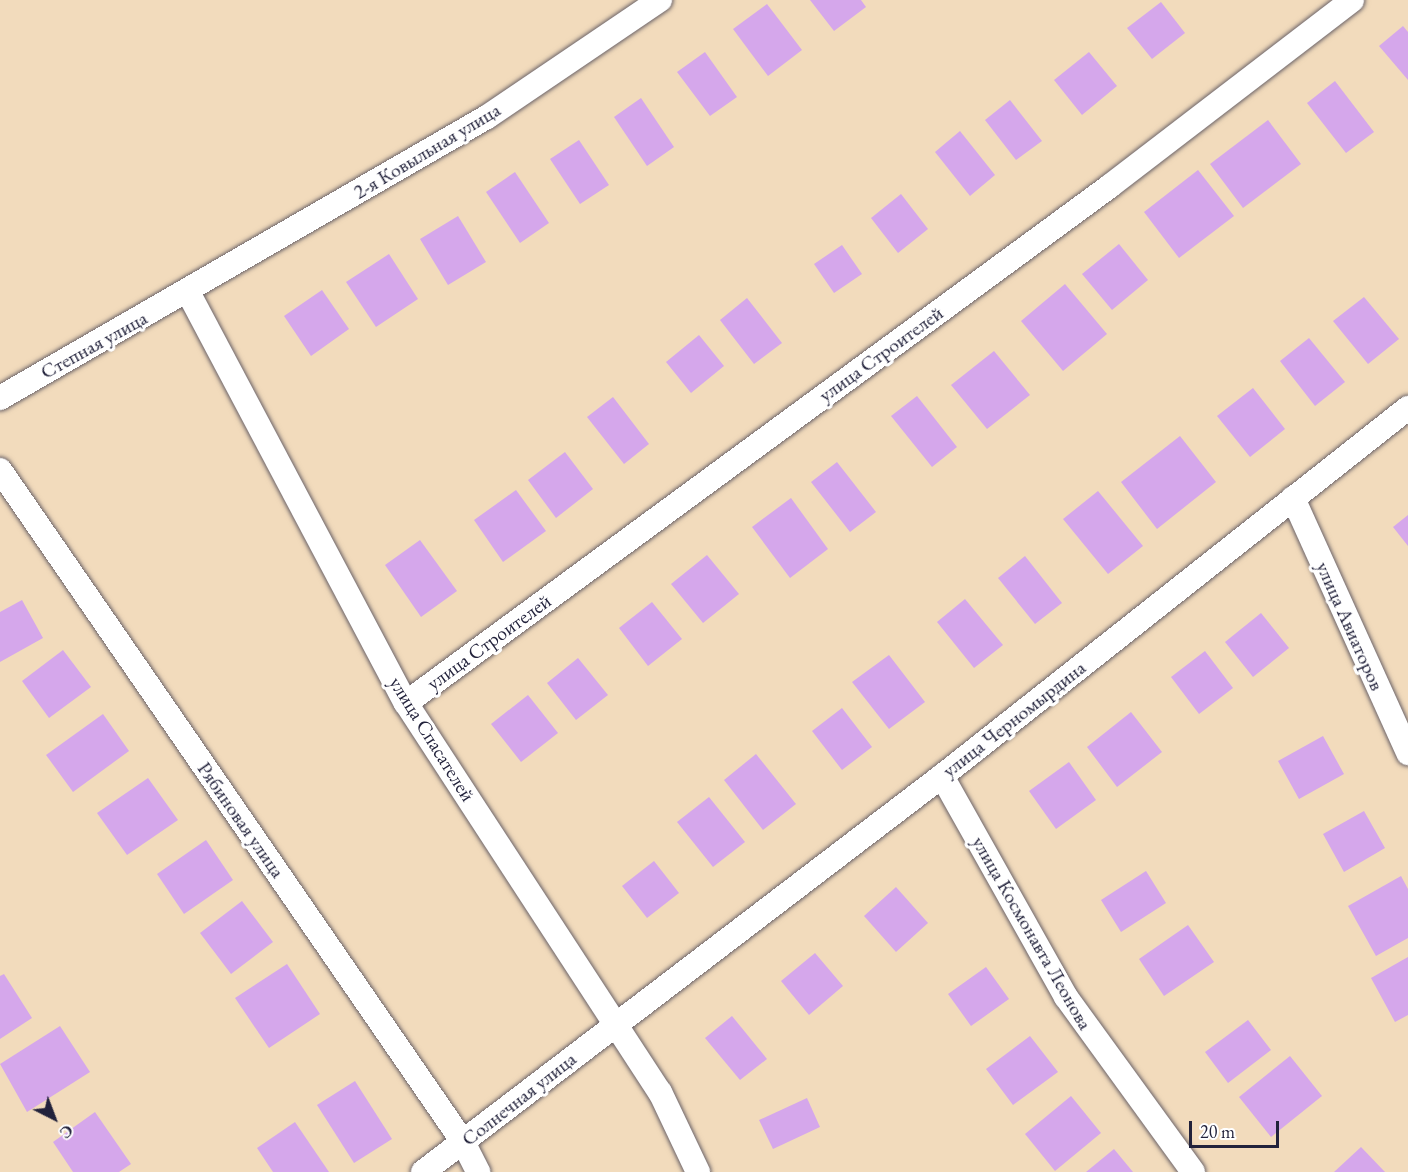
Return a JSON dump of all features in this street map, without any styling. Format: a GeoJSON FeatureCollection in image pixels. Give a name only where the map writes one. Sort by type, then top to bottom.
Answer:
{"type":"FeatureCollection","features":[{"type":"Feature","properties":{"kind":"street","name":"2-я Ковыльная улица"},"geometry":{"type":"LineString","coordinates":[[189,292],[487,117],[660,0]]}},
{"type":"Feature","properties":{"kind":"street","name":"улица Строителей"},"geometry":{"type":"LineString","coordinates":[[406,703],[1110,186],[1352,0]]}},
{"type":"Feature","properties":{"kind":"street","name":"Степная улица"},"geometry":{"type":"LineString","coordinates":[[0,398],[189,292]]}},
{"type":"Feature","properties":{"kind":"street","name":"улица Спасателей"},"geometry":{"type":"LineString","coordinates":[[189,292],[406,703],[660,1092],[698,1172]]}},
{"type":"Feature","properties":{"kind":"street","name":"улица Черномырдина"},"geometry":{"type":"LineString","coordinates":[[616,1024],[942,776],[1408,408]]}},
{"type":"Feature","properties":{"kind":"street","name":"Рябиновая улица"},"geometry":{"type":"LineString","coordinates":[[0,470],[463,1142],[478,1172]]}},
{"type":"Feature","properties":{"kind":"street","name":"улица Авиаторов"},"geometry":{"type":"LineString","coordinates":[[1293,498],[1408,753]]}},
{"type":"Feature","properties":{"kind":"street","name":"улица Космонавта Леонова"},"geometry":{"type":"LineString","coordinates":[[942,776],[1066,997],[1193,1172]]}},
{"type":"Feature","properties":{"kind":"street","name":"Солнечная улица"},"geometry":{"type":"LineString","coordinates":[[423,1172],[616,1024]]}},
{"type":"Feature","properties":{"kind":"building"},"geometry":{"type":"Polygon","coordinates":[[[810,0],[861,0],[866,7],[834,31],[810,0]]]}},
{"type":"Feature","properties":{"kind":"building"},"geometry":{"type":"Polygon","coordinates":[[[1161,2],[1185,33],[1152,59],[1127,28],[1161,2]]]}},
{"type":"Feature","properties":{"kind":"building"},"geometry":{"type":"Polygon","coordinates":[[[767,4],[802,50],[768,76],[733,29],[767,4]]]}},
{"type":"Feature","properties":{"kind":"building"},"geometry":{"type":"Polygon","coordinates":[[[1403,26],[1408,32],[1408,80],[1379,46],[1403,26]]]}},
{"type":"Feature","properties":{"kind":"building"},"geometry":{"type":"Polygon","coordinates":[[[705,52],[737,97],[710,116],[677,72],[705,52]]]}},
{"type":"Feature","properties":{"kind":"building"},"geometry":{"type":"Polygon","coordinates":[[[1089,52],[1117,86],[1082,115],[1054,80],[1089,52]]]}},
{"type":"Feature","properties":{"kind":"building"},"geometry":{"type":"Polygon","coordinates":[[[1335,81],[1374,132],[1346,153],[1307,103],[1335,81]]]}},
{"type":"Feature","properties":{"kind":"building"},"geometry":{"type":"Polygon","coordinates":[[[641,98],[674,147],[647,166],[614,117],[641,98]]]}},
{"type":"Feature","properties":{"kind":"building"},"geometry":{"type":"Polygon","coordinates":[[[1010,100],[1042,141],[1016,160],[985,120],[1010,100]]]}},
{"type":"Feature","properties":{"kind":"building"},"geometry":{"type":"Polygon","coordinates":[[[1268,120],[1301,164],[1243,208],[1210,164],[1268,120]]]}},
{"type":"Feature","properties":{"kind":"building"},"geometry":{"type":"Polygon","coordinates":[[[960,131],[995,175],[970,196],[935,152],[960,131]]]}},
{"type":"Feature","properties":{"kind":"building"},"geometry":{"type":"Polygon","coordinates":[[[579,140],[609,185],[580,204],[550,159],[579,140]]]}},
{"type":"Feature","properties":{"kind":"building"},"geometry":{"type":"Polygon","coordinates":[[[1198,170],[1234,216],[1179,258],[1144,212],[1198,170]]]}},
{"type":"Feature","properties":{"kind":"building"},"geometry":{"type":"Polygon","coordinates":[[[515,172],[549,223],[520,243],[486,192],[515,172]]]}},
{"type":"Feature","properties":{"kind":"building"},"geometry":{"type":"Polygon","coordinates":[[[901,194],[928,229],[898,253],[871,218],[901,194]]]}},
{"type":"Feature","properties":{"kind":"building"},"geometry":{"type":"Polygon","coordinates":[[[458,216],[486,262],[448,285],[420,239],[458,216]]]}},
{"type":"Feature","properties":{"kind":"building"},"geometry":{"type":"Polygon","coordinates":[[[1119,244],[1148,280],[1112,310],[1082,274],[1119,244]]]}},
{"type":"Feature","properties":{"kind":"building"},"geometry":{"type":"Polygon","coordinates":[[[842,245],[862,274],[834,293],[814,264],[842,245]]]}},
{"type":"Feature","properties":{"kind":"building"},"geometry":{"type":"Polygon","coordinates":[[[389,254],[418,299],[376,327],[346,282],[389,254]]]}},
{"type":"Feature","properties":{"kind":"building"},"geometry":{"type":"Polygon","coordinates":[[[1065,284],[1107,334],[1063,371],[1021,321],[1065,284]]]}},
{"type":"Feature","properties":{"kind":"building"},"geometry":{"type":"Polygon","coordinates":[[[322,290],[349,329],[311,356],[284,316],[322,290]]]}},
{"type":"Feature","properties":{"kind":"building"},"geometry":{"type":"Polygon","coordinates":[[[1364,297],[1399,339],[1368,364],[1333,321],[1364,297]]]}},
{"type":"Feature","properties":{"kind":"building"},"geometry":{"type":"Polygon","coordinates":[[[747,298],[782,343],[754,364],[720,320],[747,298]]]}},
{"type":"Feature","properties":{"kind":"building"},"geometry":{"type":"Polygon","coordinates":[[[699,335],[724,366],[691,393],[666,362],[699,335]]]}},
{"type":"Feature","properties":{"kind":"building"},"geometry":{"type":"Polygon","coordinates":[[[1309,338],[1345,382],[1315,406],[1280,361],[1309,338]]]}},
{"type":"Feature","properties":{"kind":"building"},"geometry":{"type":"Polygon","coordinates":[[[994,351],[1030,395],[987,429],[951,385],[994,351]]]}},
{"type":"Feature","properties":{"kind":"building"},"geometry":{"type":"Polygon","coordinates":[[[1253,388],[1285,429],[1250,457],[1217,416],[1253,388]]]}},
{"type":"Feature","properties":{"kind":"building"},"geometry":{"type":"Polygon","coordinates":[[[917,396],[957,447],[932,467],[891,416],[917,396]]]}},
{"type":"Feature","properties":{"kind":"building"},"geometry":{"type":"Polygon","coordinates":[[[613,397],[649,444],[624,464],[587,417],[613,397]]]}},
{"type":"Feature","properties":{"kind":"building"},"geometry":{"type":"Polygon","coordinates":[[[1180,436],[1216,482],[1157,529],[1121,482],[1180,436]]]}},
{"type":"Feature","properties":{"kind":"building"},"geometry":{"type":"Polygon","coordinates":[[[565,452],[593,489],[556,518],[528,480],[565,452]]]}},
{"type":"Feature","properties":{"kind":"building"},"geometry":{"type":"Polygon","coordinates":[[[837,462],[876,512],[850,532],[811,482],[837,462]]]}},
{"type":"Feature","properties":{"kind":"building"},"geometry":{"type":"Polygon","coordinates":[[[516,490],[546,531],[503,562],[474,520],[516,490]]]}},
{"type":"Feature","properties":{"kind":"building"},"geometry":{"type":"Polygon","coordinates":[[[1098,491],[1143,546],[1108,574],[1063,519],[1098,491]]]}},
{"type":"Feature","properties":{"kind":"building"},"geometry":{"type":"Polygon","coordinates":[[[791,498],[828,549],[790,578],[752,527],[791,498]]]}},
{"type":"Feature","properties":{"kind":"building"},"geometry":{"type":"Polygon","coordinates":[[[1408,515],[1408,546],[1393,527],[1408,515]]]}},
{"type":"Feature","properties":{"kind":"building"},"geometry":{"type":"Polygon","coordinates":[[[420,540],[457,591],[421,617],[385,565],[420,540]]]}},
{"type":"Feature","properties":{"kind":"building"},"geometry":{"type":"Polygon","coordinates":[[[707,555],[739,594],[703,623],[671,584],[707,555]]]}},
{"type":"Feature","properties":{"kind":"building"},"geometry":{"type":"Polygon","coordinates":[[[1025,556],[1062,603],[1035,624],[998,578],[1025,556]]]}},
{"type":"Feature","properties":{"kind":"building"},"geometry":{"type":"Polygon","coordinates":[[[965,599],[1003,645],[974,668],[937,622],[965,599]]]}},
{"type":"Feature","properties":{"kind":"building"},"geometry":{"type":"Polygon","coordinates":[[[22,600],[43,638],[0,662],[0,612],[22,600]]]}},
{"type":"Feature","properties":{"kind":"building"},"geometry":{"type":"Polygon","coordinates":[[[652,602],[682,639],[648,666],[619,628],[652,602]]]}},
{"type":"Feature","properties":{"kind":"building"},"geometry":{"type":"Polygon","coordinates":[[[1261,613],[1289,648],[1253,677],[1225,642],[1261,613]]]}},
{"type":"Feature","properties":{"kind":"building"},"geometry":{"type":"Polygon","coordinates":[[[63,650],[91,687],[49,718],[22,681],[63,650]]]}},
{"type":"Feature","properties":{"kind":"building"},"geometry":{"type":"Polygon","coordinates":[[[1205,651],[1233,688],[1199,714],[1171,677],[1205,651]]]}},
{"type":"Feature","properties":{"kind":"building"},"geometry":{"type":"Polygon","coordinates":[[[889,655],[925,702],[889,729],[852,682],[889,655]]]}},
{"type":"Feature","properties":{"kind":"building"},"geometry":{"type":"Polygon","coordinates":[[[578,658],[608,695],[576,720],[547,683],[578,658]]]}},
{"type":"Feature","properties":{"kind":"building"},"geometry":{"type":"Polygon","coordinates":[[[528,695],[558,733],[521,762],[491,724],[528,695]]]}},
{"type":"Feature","properties":{"kind":"building"},"geometry":{"type":"Polygon","coordinates":[[[842,708],[872,747],[842,770],[812,731],[842,708]]]}},
{"type":"Feature","properties":{"kind":"building"},"geometry":{"type":"Polygon","coordinates":[[[1131,712],[1162,752],[1117,787],[1087,747],[1131,712]]]}},
{"type":"Feature","properties":{"kind":"building"},"geometry":{"type":"Polygon","coordinates":[[[103,714],[129,751],[73,792],[46,755],[103,714]]]}},
{"type":"Feature","properties":{"kind":"building"},"geometry":{"type":"Polygon","coordinates":[[[1323,736],[1344,774],[1299,799],[1278,761],[1323,736]]]}},
{"type":"Feature","properties":{"kind":"building"},"geometry":{"type":"Polygon","coordinates":[[[756,754],[796,804],[763,830],[724,780],[756,754]]]}},
{"type":"Feature","properties":{"kind":"building"},"geometry":{"type":"Polygon","coordinates":[[[1069,762],[1096,800],[1056,829],[1029,791],[1069,762]]]}},
{"type":"Feature","properties":{"kind":"building"},"geometry":{"type":"Polygon","coordinates":[[[148,778],[178,820],[127,855],[97,813],[148,778]]]}},
{"type":"Feature","properties":{"kind":"building"},"geometry":{"type":"Polygon","coordinates":[[[709,797],[745,842],[713,867],[677,822],[709,797]]]}},
{"type":"Feature","properties":{"kind":"building"},"geometry":{"type":"Polygon","coordinates":[[[1364,811],[1385,848],[1344,872],[1323,834],[1364,811]]]}},
{"type":"Feature","properties":{"kind":"building"},"geometry":{"type":"Polygon","coordinates":[[[206,840],[233,880],[184,914],[157,874],[206,840]]]}},
{"type":"Feature","properties":{"kind":"building"},"geometry":{"type":"Polygon","coordinates":[[[654,861],[679,893],[647,918],[622,886],[654,861]]]}},
{"type":"Feature","properties":{"kind":"building"},"geometry":{"type":"Polygon","coordinates":[[[1146,871],[1166,903],[1121,932],[1101,900],[1146,871]]]}},
{"type":"Feature","properties":{"kind":"building"},"geometry":{"type":"Polygon","coordinates":[[[1401,876],[1408,889],[1408,938],[1376,956],[1348,906],[1401,876]]]}},
{"type":"Feature","properties":{"kind":"building"},"geometry":{"type":"Polygon","coordinates":[[[896,887],[928,923],[896,952],[864,916],[896,887]]]}},
{"type":"Feature","properties":{"kind":"building"},"geometry":{"type":"Polygon","coordinates":[[[242,901],[273,942],[231,974],[200,933],[242,901]]]}},
{"type":"Feature","properties":{"kind":"building"},"geometry":{"type":"Polygon","coordinates":[[[1188,925],[1214,962],[1164,996],[1139,959],[1188,925]]]}},
{"type":"Feature","properties":{"kind":"building"},"geometry":{"type":"Polygon","coordinates":[[[815,953],[843,986],[809,1015],[781,981],[815,953]]]}},
{"type":"Feature","properties":{"kind":"building"},"geometry":{"type":"Polygon","coordinates":[[[1408,957],[1408,1015],[1395,1022],[1371,978],[1408,957]]]}},
{"type":"Feature","properties":{"kind":"building"},"geometry":{"type":"Polygon","coordinates":[[[287,964],[320,1014],[269,1048],[235,998],[287,964]]]}},
{"type":"Feature","properties":{"kind":"building"},"geometry":{"type":"Polygon","coordinates":[[[986,967],[1009,999],[971,1026],[948,994],[986,967]]]}},
{"type":"Feature","properties":{"kind":"building"},"geometry":{"type":"Polygon","coordinates":[[[4,974],[32,1018],[0,1039],[0,976],[4,974]]]}},
{"type":"Feature","properties":{"kind":"building"},"geometry":{"type":"Polygon","coordinates":[[[732,1016],[767,1059],[740,1080],[705,1038],[732,1016]]]}},
{"type":"Feature","properties":{"kind":"building"},"geometry":{"type":"Polygon","coordinates":[[[1248,1020],[1271,1050],[1228,1083],[1205,1052],[1248,1020]]]}},
{"type":"Feature","properties":{"kind":"building"},"geometry":{"type":"Polygon","coordinates":[[[60,1026],[90,1072],[27,1112],[0,1064],[60,1026]]]}},
{"type":"Feature","properties":{"kind":"building"},"geometry":{"type":"Polygon","coordinates":[[[1030,1036],[1058,1072],[1013,1105],[986,1069],[1030,1036]]]}},
{"type":"Feature","properties":{"kind":"building"},"geometry":{"type":"Polygon","coordinates":[[[1290,1056],[1322,1096],[1271,1137],[1239,1097],[1290,1056]]]}},
{"type":"Feature","properties":{"kind":"building"},"geometry":{"type":"Polygon","coordinates":[[[355,1081],[392,1139],[354,1163],[317,1105],[355,1081]]]}},
{"type":"Feature","properties":{"kind":"building"},"geometry":{"type":"Polygon","coordinates":[[[1071,1096],[1101,1133],[1055,1171],[1025,1134],[1071,1096]]]}},
{"type":"Feature","properties":{"kind":"building"},"geometry":{"type":"Polygon","coordinates":[[[807,1098],[820,1127],[773,1149],[759,1120],[807,1098]]]}},
{"type":"Feature","properties":{"kind":"building"},"geometry":{"type":"Polygon","coordinates":[[[95,1112],[131,1164],[119,1172],[73,1172],[53,1142],[95,1112]]]}},
{"type":"Feature","properties":{"kind":"building"},"geometry":{"type":"Polygon","coordinates":[[[295,1122],[329,1172],[273,1172],[257,1148],[295,1122]]]}},
{"type":"Feature","properties":{"kind":"building"},"geometry":{"type":"Polygon","coordinates":[[[1361,1147],[1385,1172],[1334,1172],[1361,1147]]]}},
{"type":"Feature","properties":{"kind":"building"},"geometry":{"type":"Polygon","coordinates":[[[1114,1149],[1133,1172],[1086,1172],[1114,1149]]]}}]}
